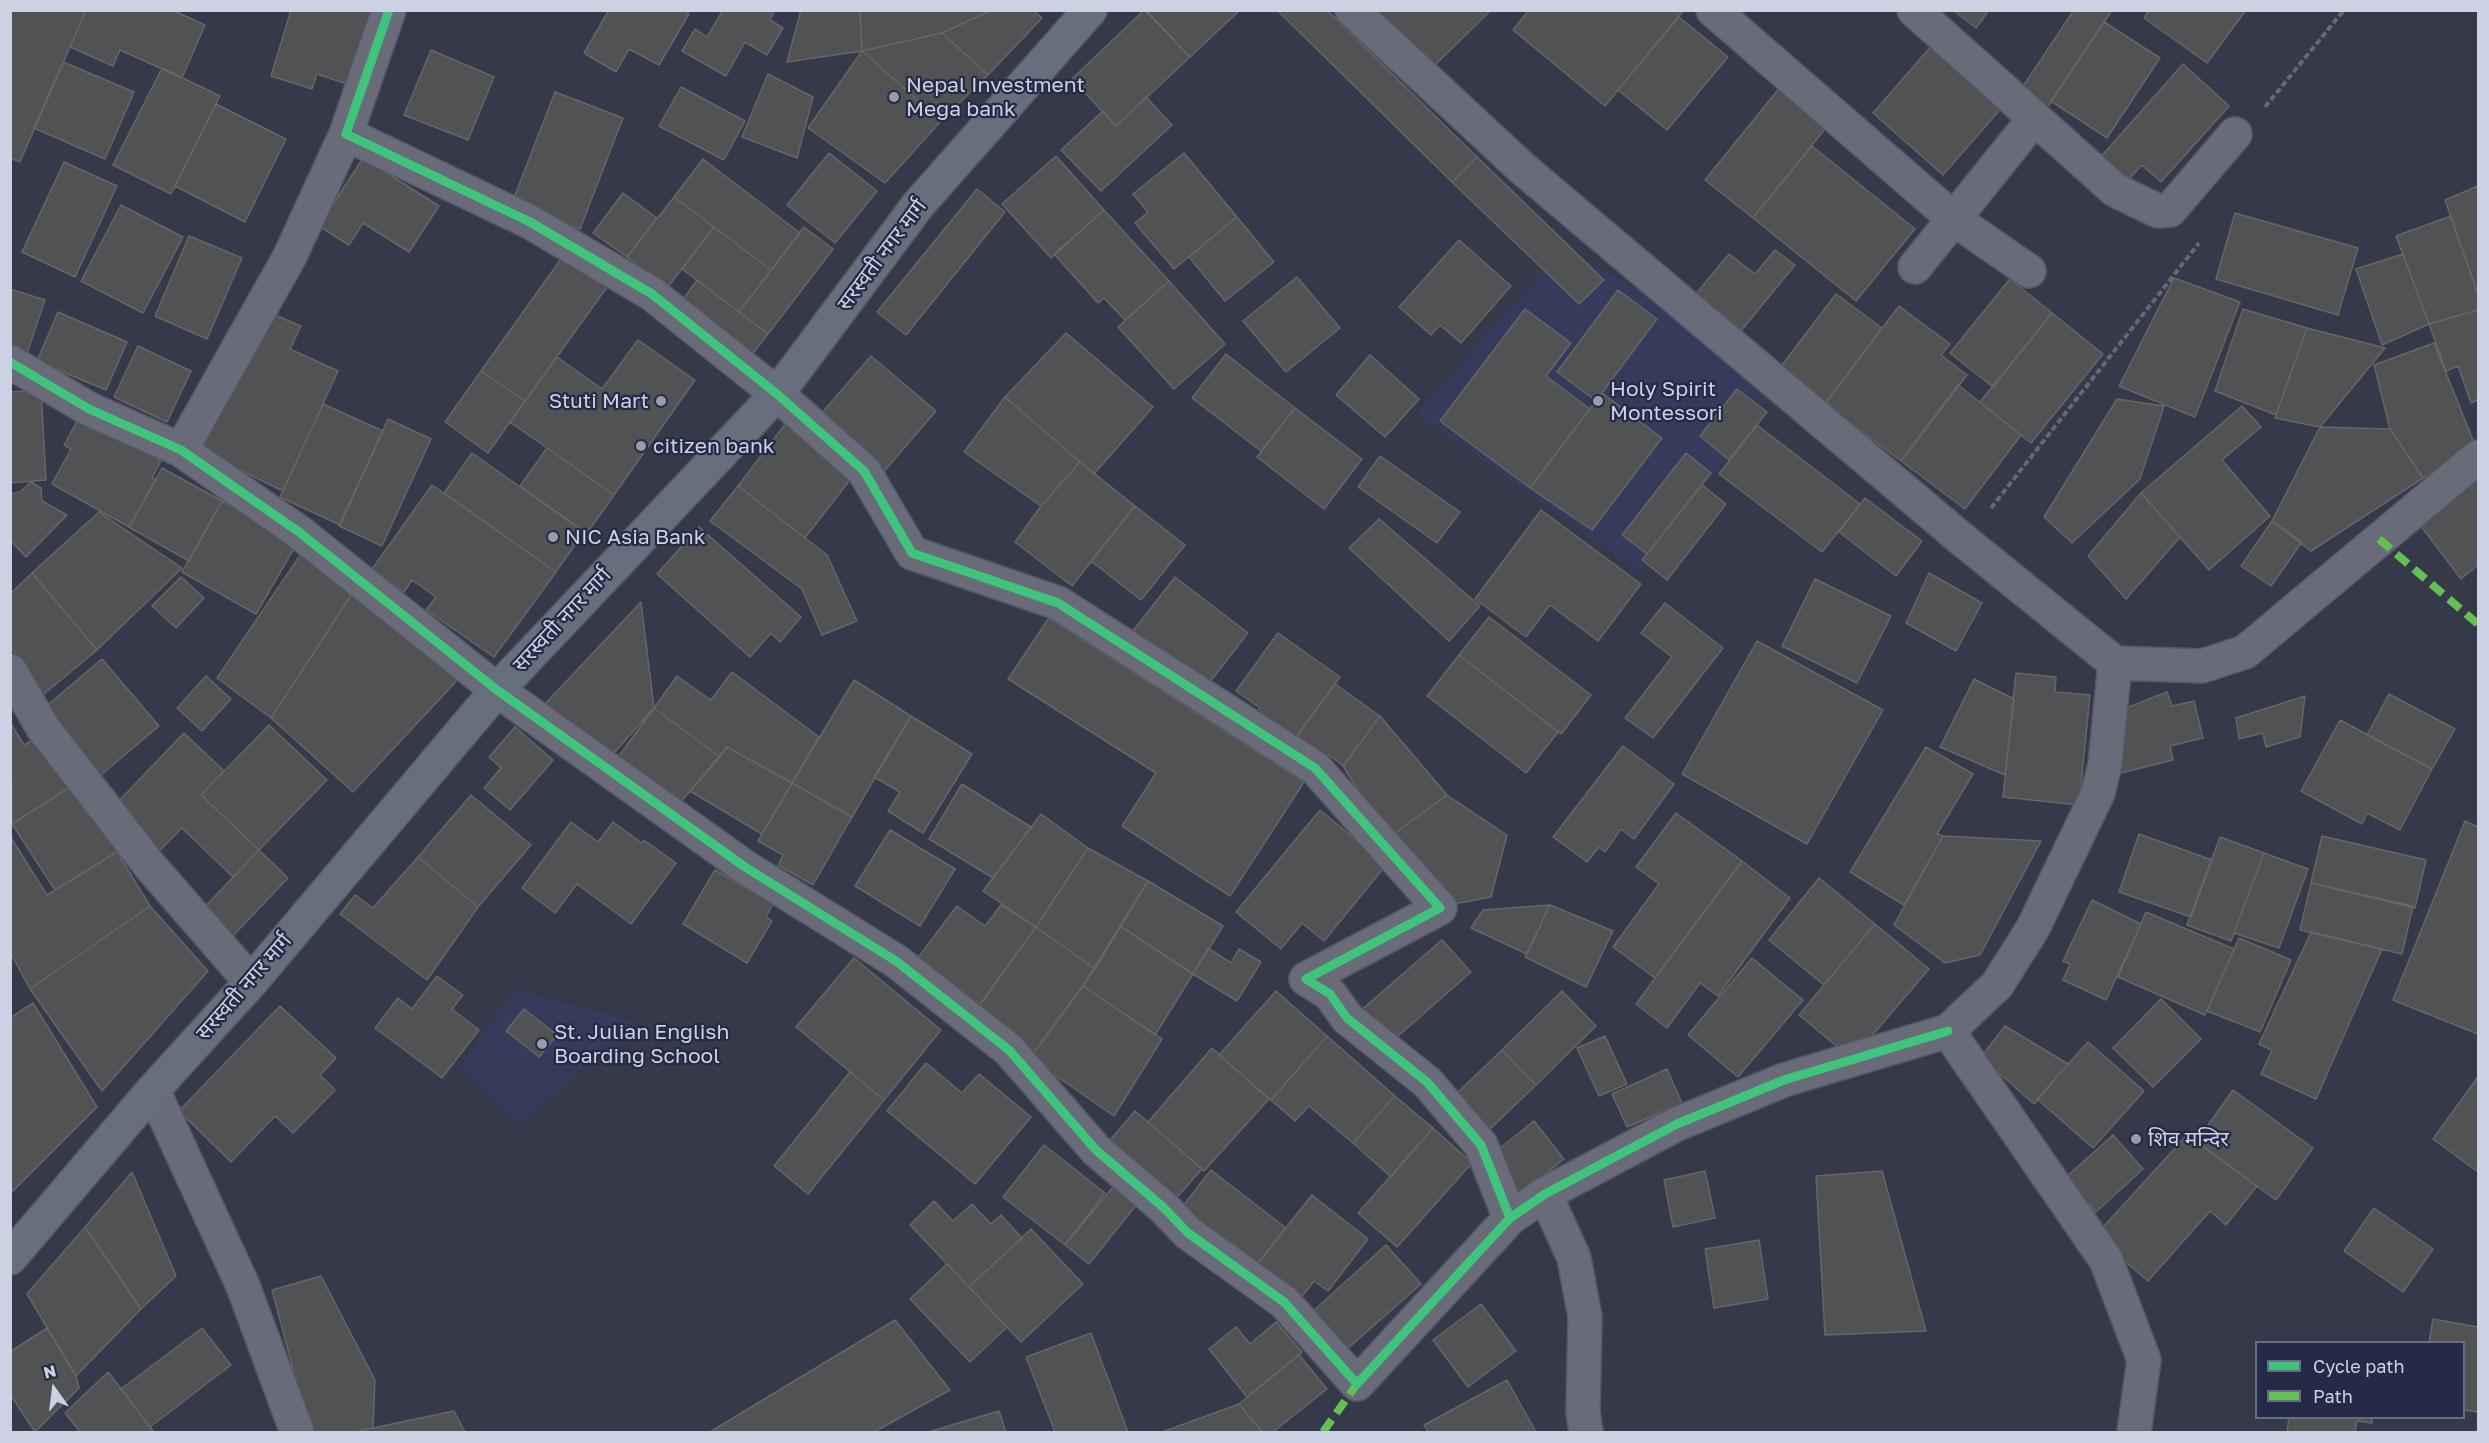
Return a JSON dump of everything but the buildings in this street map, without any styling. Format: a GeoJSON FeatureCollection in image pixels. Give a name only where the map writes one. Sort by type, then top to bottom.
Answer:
{"type":"FeatureCollection","features":[{"type":"Feature","properties":{"kind":"main road","name":"सरस्वती नगर मार्ग"},"geometry":{"type":"LineString","coordinates":[[10,1258],[153,1090],[251,982],[497,690],[777,394],[918,206],[1090,10]]}},
{"type":"Feature","properties":{"kind":"street"},"geometry":{"type":"LineString","coordinates":[[181,450],[290,256],[346,134],[388,10]]}},
{"type":"Feature","properties":{"kind":"street"},"geometry":{"type":"LineString","coordinates":[[1352,10],[1521,168],[1964,541],[2115,663],[2202,666],[2245,652],[2478,457]]}},
{"type":"Feature","properties":{"kind":"street"},"geometry":{"type":"LineString","coordinates":[[1713,10],[1955,220],[2029,271]]}},
{"type":"Feature","properties":{"kind":"street"},"geometry":{"type":"LineString","coordinates":[[1914,10],[2115,190],[2163,212],[2170,210],[2247,124]]}},
{"type":"Feature","properties":{"kind":"street"},"geometry":{"type":"LineString","coordinates":[[1915,267],[2034,119]]}},
{"type":"Feature","properties":{"kind":"street"},"geometry":{"type":"LineString","coordinates":[[346,134],[530,222],[652,294],[777,394],[864,471],[912,553],[1058,603],[1315,768],[1440,908],[1306,980],[1330,994],[1347,1018],[1427,1082],[1481,1145],[1510,1218]]}},
{"type":"Feature","properties":{"kind":"street"},"geometry":{"type":"LineString","coordinates":[[10,362],[89,409],[181,450],[299,532],[497,690],[745,867],[896,961],[1009,1050],[1096,1150],[1163,1207],[1188,1233],[1284,1302],[1357,1383],[1510,1218],[1545,1194],[1677,1124],[1784,1080],[1948,1031],[1997,985],[2033,928],[2098,794],[2105,764],[2115,663]]}},
{"type":"Feature","properties":{"kind":"street"},"geometry":{"type":"LineString","coordinates":[[10,671],[43,728],[150,866],[251,982]]}},
{"type":"Feature","properties":{"kind":"street"},"geometry":{"type":"LineString","coordinates":[[1948,1031],[2106,1260],[2144,1360],[2134,1432]]}},
{"type":"Feature","properties":{"kind":"street"},"geometry":{"type":"LineString","coordinates":[[153,1090],[243,1286],[297,1432]]}},
{"type":"Feature","properties":{"kind":"street"},"geometry":{"type":"LineString","coordinates":[[1545,1194],[1574,1258],[1585,1317],[1583,1412],[1586,1432]]}},
{"type":"Feature","properties":{"kind":"path"},"geometry":{"type":"LineString","coordinates":[[2247,124],[2344,10]]}},
{"type":"Feature","properties":{"kind":"path"},"geometry":{"type":"LineString","coordinates":[[1964,541],[2203,238]]}},
{"type":"Feature","properties":{"kind":"shaded area","name":"Holy Spirit Montessori"},"geometry":{"type":"Polygon","coordinates":[[[1564,248],[1652,297],[1777,387],[1641,573],[1417,414],[1564,248]]]}},
{"type":"Feature","properties":{"kind":"shaded area","name":"St. Julian English Boarding School"},"geometry":{"type":"Polygon","coordinates":[[[515,989],[634,1021],[520,1126],[459,1067],[515,989]]]}},
{"type":"Feature","properties":{"kind":"marked path"},"geometry":{"type":"LineString","coordinates":[[2379,539],[2478,624]]}},
{"type":"Feature","properties":{"kind":"marked path"},"geometry":{"type":"LineString","coordinates":[[1323,1432],[1357,1384]]}},
{"type":"Feature","properties":{"kind":"cycle path"},"geometry":{"type":"LineString","coordinates":[[389,10],[346,134],[530,222],[652,294],[777,394],[864,471],[912,553],[1058,603],[1315,768],[1440,908],[1306,979],[1330,994],[1347,1018],[1427,1082],[1481,1145],[1510,1218]]}},
{"type":"Feature","properties":{"kind":"cycle path"},"geometry":{"type":"LineString","coordinates":[[10,362],[89,409],[181,450],[299,532],[497,690],[745,867],[896,961],[1009,1050],[1096,1150],[1163,1207],[1188,1233],[1284,1302],[1357,1384],[1510,1218],[1545,1194],[1677,1124],[1784,1080],[1948,1031]]}},
{"type":"Feature","properties":{"kind":"place","name":"Nepal Investment Mega bank"},"geometry":{"type":"Point","coordinates":[894,97]}},
{"type":"Feature","properties":{"kind":"place","name":"Stuti Mart"},"geometry":{"type":"Point","coordinates":[661,401]}},
{"type":"Feature","properties":{"kind":"place","name":"Holy Spirit Montessori"},"geometry":{"type":"Point","coordinates":[1598,401]}},
{"type":"Feature","properties":{"kind":"place","name":"citizen bank"},"geometry":{"type":"Point","coordinates":[641,446]}},
{"type":"Feature","properties":{"kind":"place","name":"NIC Asia Bank"},"geometry":{"type":"Point","coordinates":[553,537]}},
{"type":"Feature","properties":{"kind":"place","name":"St. Julian English Boarding School"},"geometry":{"type":"Point","coordinates":[542,1044]}},
{"type":"Feature","properties":{"kind":"place","name":"शिव मन्दिर"},"geometry":{"type":"Point","coordinates":[2136,1139]}}]}
